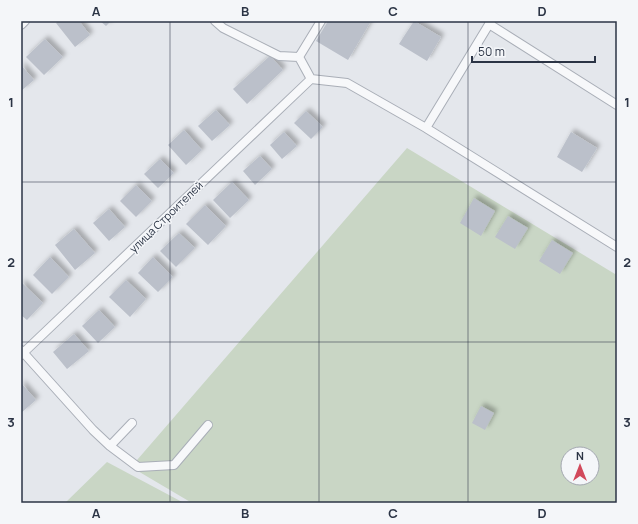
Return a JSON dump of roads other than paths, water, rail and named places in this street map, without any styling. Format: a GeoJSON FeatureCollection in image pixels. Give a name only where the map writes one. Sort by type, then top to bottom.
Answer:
{"type":"FeatureCollection","features":[{"type":"Feature","properties":{"kind":"lane"},"geometry":{"type":"LineString","coordinates":[[21,25],[25,21]]}},
{"type":"Feature","properties":{"kind":"lane"},"geometry":{"type":"LineString","coordinates":[[215,21],[223,28],[280,56],[299,58]]}},
{"type":"Feature","properties":{"kind":"lane"},"geometry":{"type":"LineString","coordinates":[[299,58],[321,21]]}},
{"type":"Feature","properties":{"kind":"lane"},"geometry":{"type":"LineString","coordinates":[[426,128],[490,22],[617,105]]}},
{"type":"Feature","properties":{"kind":"lane"},"geometry":{"type":"LineString","coordinates":[[299,58],[311,79],[347,83],[426,128],[617,247]]}},
{"type":"Feature","properties":{"kind":"lane","name":"улица Строителей"},"geometry":{"type":"LineString","coordinates":[[22,353],[311,79]]}},
{"type":"Feature","properties":{"kind":"lane"},"geometry":{"type":"LineString","coordinates":[[22,353],[93,430],[110,446],[138,467],[174,465],[208,425]]}},
{"type":"Feature","properties":{"kind":"lane"},"geometry":{"type":"LineString","coordinates":[[110,446],[132,423]]}}]}
